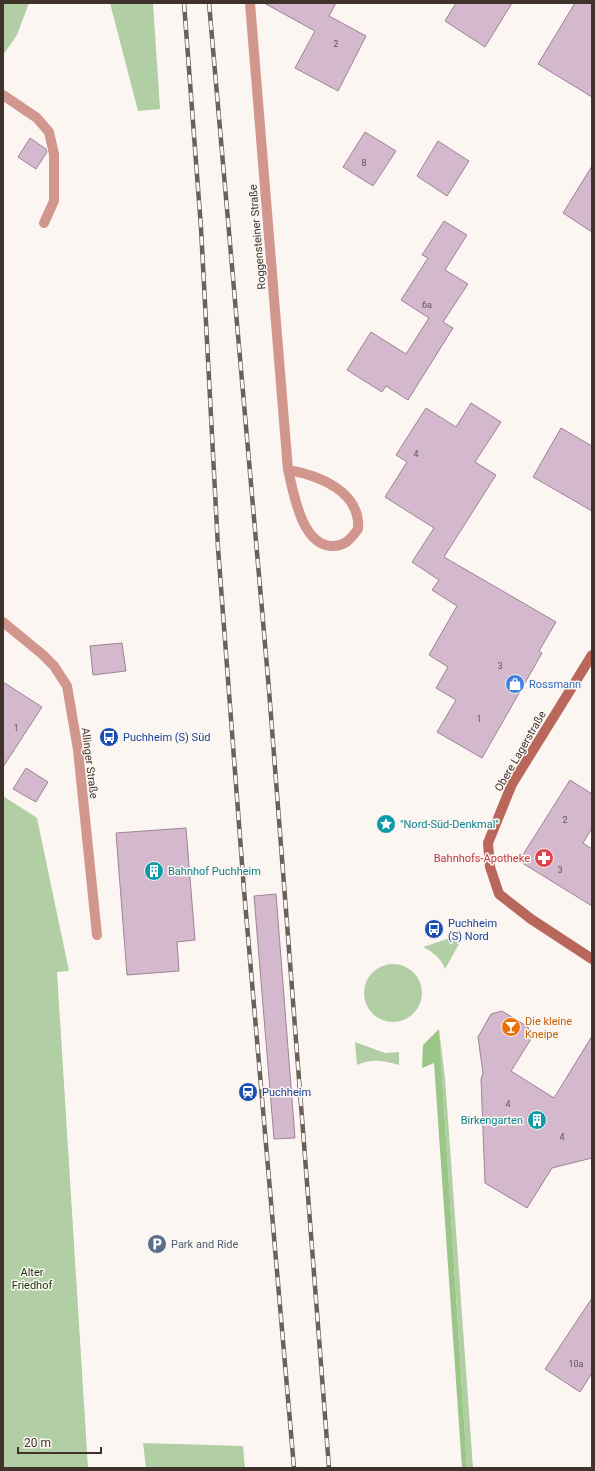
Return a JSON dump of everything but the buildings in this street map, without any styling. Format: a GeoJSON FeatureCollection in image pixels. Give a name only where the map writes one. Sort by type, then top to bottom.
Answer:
{"type":"FeatureCollection","features":[{"type":"Feature","properties":{"kind":"street","name":"Roggensteiner Straße"},"geometry":{"type":"LineString","coordinates":[[250,3],[288,470],[298,510],[308,532],[324,546],[336,547],[345,544],[358,529],[357,512],[351,502],[333,485],[316,477],[288,470]]}},
{"type":"Feature","properties":{"kind":"street"},"geometry":{"type":"LineString","coordinates":[[3,95],[37,118],[49,132],[54,154],[54,201],[44,223]]}},
{"type":"Feature","properties":{"kind":"street","name":"Allinger Straße"},"geometry":{"type":"LineString","coordinates":[[3,622],[42,654],[54,666],[67,686],[78,750],[97,935]]}},
{"type":"Feature","properties":{"kind":"street","name":"Obere Lagerstraße"},"geometry":{"type":"LineString","coordinates":[[592,655],[512,784],[488,843],[490,867],[499,894],[531,919],[592,960]]}},
{"type":"Feature","properties":{"kind":"green space"},"geometry":{"type":"Polygon","coordinates":[[[3,3],[29,3],[17,35],[3,55],[3,3]]]}},
{"type":"Feature","properties":{"kind":"green space"},"geometry":{"type":"Polygon","coordinates":[[[110,3],[153,3],[160,109],[138,111],[110,3]]]}},
{"type":"Feature","properties":{"kind":"green space","name":"Alter Friedhof"},"geometry":{"type":"Polygon","coordinates":[[[3,796],[37,818],[69,971],[57,972],[88,1468],[3,1468],[3,796]]]}},
{"type":"Feature","properties":{"kind":"green space"},"geometry":{"type":"Polygon","coordinates":[[[453,937],[459,938],[459,944],[445,969],[436,956],[423,947],[453,937]]]}},
{"type":"Feature","properties":{"kind":"green space"},"geometry":{"type":"Polygon","coordinates":[[[387,964],[399,964],[414,972],[422,987],[422,999],[414,1014],[399,1022],[387,1022],[372,1014],[364,999],[364,987],[372,972],[387,964]]]}},
{"type":"Feature","properties":{"kind":"green space"},"geometry":{"type":"Polygon","coordinates":[[[439,1029],[445,1078],[473,1468],[467,1468],[439,1029]]]}},
{"type":"Feature","properties":{"kind":"green space"},"geometry":{"type":"Polygon","coordinates":[[[439,1029],[467,1468],[462,1468],[434,1063],[422,1068],[423,1045],[439,1029]]]}},
{"type":"Feature","properties":{"kind":"green space"},"geometry":{"type":"Polygon","coordinates":[[[355,1042],[385,1053],[399,1052],[399,1065],[383,1061],[368,1061],[357,1065],[355,1042]]]}},
{"type":"Feature","properties":{"kind":"green space"},"geometry":{"type":"Polygon","coordinates":[[[143,1443],[243,1446],[245,1468],[146,1468],[143,1443]]]}},
{"type":"Feature","properties":{"kind":"railway"},"geometry":{"type":"LineString","coordinates":[[184,3],[201,228],[218,548],[244,890],[294,1468]]}},
{"type":"Feature","properties":{"kind":"railway"},"geometry":{"type":"LineString","coordinates":[[209,3],[269,690],[329,1468]]}},
{"type":"Feature","properties":{"kind":"place","name":"Rossmann"},"geometry":{"type":"Point","coordinates":[515,684]}},
{"type":"Feature","properties":{"kind":"place","name":"Puchheim (S) Süd"},"geometry":{"type":"Point","coordinates":[109,737]}},
{"type":"Feature","properties":{"kind":"place","name":"\"Nord-Süd-Denkmal\""},"geometry":{"type":"Point","coordinates":[386,824]}},
{"type":"Feature","properties":{"kind":"place","name":"Bahnhofs-Apotheke"},"geometry":{"type":"Point","coordinates":[544,858]}},
{"type":"Feature","properties":{"kind":"place","name":"Bahnhof Puchheim"},"geometry":{"type":"Point","coordinates":[154,871]}},
{"type":"Feature","properties":{"kind":"place","name":"Puchheim (S) Nord"},"geometry":{"type":"Point","coordinates":[434,929]}},
{"type":"Feature","properties":{"kind":"place","name":"Die kleine Kneipe"},"geometry":{"type":"Point","coordinates":[511,1027]}},
{"type":"Feature","properties":{"kind":"place","name":"Puchheim"},"geometry":{"type":"Point","coordinates":[248,1092]}},
{"type":"Feature","properties":{"kind":"place","name":"Birkengarten"},"geometry":{"type":"Point","coordinates":[537,1120]}},
{"type":"Feature","properties":{"kind":"place","name":"Park and Ride"},"geometry":{"type":"Point","coordinates":[157,1244]}}]}
